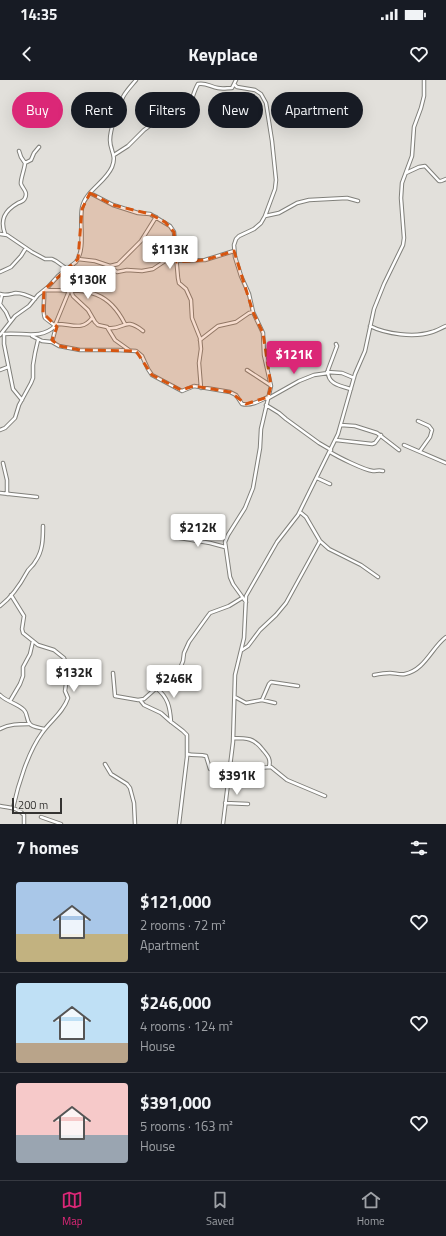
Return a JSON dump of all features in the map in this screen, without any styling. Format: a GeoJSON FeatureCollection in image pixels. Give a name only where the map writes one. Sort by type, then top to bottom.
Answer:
{"type":"FeatureCollection","features":[{"type":"Feature","properties":{"kind":"street"},"geometry":{"type":"LineString","coordinates":[[2,334],[15,316],[29,306],[58,276],[78,259],[81,244],[82,209],[90,193],[103,180],[113,165],[114,155],[110,140],[113,126],[123,97],[136,80]]}},
{"type":"Feature","properties":{"kind":"street"},"geometry":{"type":"LineString","coordinates":[[114,155],[128,146],[144,130],[170,111],[178,114],[185,114],[190,108],[192,96],[198,84],[202,83],[215,87],[232,88],[236,80]]}},
{"type":"Feature","properties":{"kind":"street"},"geometry":{"type":"LineString","coordinates":[[223,824],[233,738],[236,669],[244,638],[247,593],[276,542],[300,512],[336,440],[354,378],[365,351],[375,305],[404,243],[401,190],[402,183],[412,156],[414,127],[424,96],[424,80]]}},
{"type":"Feature","properties":{"kind":"street"},"geometry":{"type":"LineString","coordinates":[[234,84],[238,88],[251,89],[261,94],[267,107],[276,184],[265,216],[258,226],[238,237],[234,245],[234,251],[241,276],[249,294],[253,312],[263,333],[264,355],[271,386],[261,429],[260,448],[253,488],[245,508],[228,535],[226,547],[230,577],[233,584],[246,602]]}},
{"type":"Feature","properties":{"kind":"street"},"geometry":{"type":"LineString","coordinates":[[25,163],[31,160],[39,147]]}},
{"type":"Feature","properties":{"kind":"street"},"geometry":{"type":"LineString","coordinates":[[5,234],[2,224],[4,216],[10,209],[24,200],[26,196],[26,191],[21,182],[25,163],[19,151]]}},
{"type":"Feature","properties":{"kind":"street"},"geometry":{"type":"LineString","coordinates":[[406,173],[425,166],[439,181],[441,182],[446,179]]}},
{"type":"Feature","properties":{"kind":"street"},"geometry":{"type":"LineString","coordinates":[[90,193],[113,205],[131,212],[150,214],[170,226],[174,232],[179,283],[186,289],[191,300],[192,318],[200,340],[201,349],[199,363],[201,388]]}},
{"type":"Feature","properties":{"kind":"street"},"geometry":{"type":"LineString","coordinates":[[265,216],[279,213],[297,203],[309,200],[347,198],[358,201]]}},
{"type":"Feature","properties":{"kind":"street"},"geometry":{"type":"LineString","coordinates":[[109,266],[118,264],[138,245],[156,217]]}},
{"type":"Feature","properties":{"kind":"street"},"geometry":{"type":"LineString","coordinates":[[0,234],[5,234],[45,259],[52,259],[67,269]]}},
{"type":"Feature","properties":{"kind":"street"},"geometry":{"type":"LineString","coordinates":[[0,272],[10,267],[21,256],[26,248]]}},
{"type":"Feature","properties":{"kind":"street"},"geometry":{"type":"LineString","coordinates":[[78,259],[95,261],[109,266],[117,272],[127,270],[138,272],[153,269],[165,261],[205,260],[234,251]]}},
{"type":"Feature","properties":{"kind":"street"},"geometry":{"type":"LineString","coordinates":[[44,290],[94,293],[103,297],[116,309],[125,324]]}},
{"type":"Feature","properties":{"kind":"street"},"geometry":{"type":"LineString","coordinates":[[44,290],[45,302],[43,314],[55,325]]}},
{"type":"Feature","properties":{"kind":"street"},"geometry":{"type":"LineString","coordinates":[[70,291],[88,310],[98,325],[108,328],[116,328],[125,324],[136,326],[143,331]]}},
{"type":"Feature","properties":{"kind":"street"},"geometry":{"type":"LineString","coordinates":[[52,342],[55,325],[70,291]]}},
{"type":"Feature","properties":{"kind":"street"},"geometry":{"type":"LineString","coordinates":[[10,322],[6,312],[0,304],[1,294],[9,295],[16,293],[35,299]]}},
{"type":"Feature","properties":{"kind":"street"},"geometry":{"type":"LineString","coordinates":[[200,340],[218,326],[236,322],[253,312]]}},
{"type":"Feature","properties":{"kind":"street"},"geometry":{"type":"LineString","coordinates":[[32,336],[47,332],[55,325],[64,324],[81,327],[88,323],[92,318]]}},
{"type":"Feature","properties":{"kind":"street"},"geometry":{"type":"LineString","coordinates":[[370,326],[390,333],[412,334],[431,332],[446,326]]}},
{"type":"Feature","properties":{"kind":"street"},"geometry":{"type":"LineString","coordinates":[[108,328],[115,340],[129,350]]}},
{"type":"Feature","properties":{"kind":"street"},"geometry":{"type":"LineString","coordinates":[[2,334],[16,333],[32,336],[44,342],[52,342],[62,347],[80,350],[129,350],[140,353],[149,371],[162,381],[182,391],[194,386],[230,392],[236,395],[242,404],[257,402],[268,398],[278,394],[299,381],[328,372],[345,374],[354,378]]}},
{"type":"Feature","properties":{"kind":"street"},"geometry":{"type":"LineString","coordinates":[[2,334],[13,389],[22,400]]}},
{"type":"Feature","properties":{"kind":"street"},"geometry":{"type":"LineString","coordinates":[[0,430],[5,428],[15,418],[33,378],[33,365],[38,340]]}},
{"type":"Feature","properties":{"kind":"street"},"geometry":{"type":"LineString","coordinates":[[336,344],[337,346],[328,372],[330,380],[336,386],[351,390]]}},
{"type":"Feature","properties":{"kind":"street"},"geometry":{"type":"LineString","coordinates":[[0,370],[8,367]]}},
{"type":"Feature","properties":{"kind":"street"},"geometry":{"type":"LineString","coordinates":[[247,370],[271,386]]}},
{"type":"Feature","properties":{"kind":"street"},"geometry":{"type":"LineString","coordinates":[[266,405],[341,458],[374,471],[383,471]]}},
{"type":"Feature","properties":{"kind":"street"},"geometry":{"type":"LineString","coordinates":[[418,421],[429,426],[432,430],[430,437],[420,452]]}},
{"type":"Feature","properties":{"kind":"street"},"geometry":{"type":"LineString","coordinates":[[340,425],[360,427],[377,433],[399,450]]}},
{"type":"Feature","properties":{"kind":"street"},"geometry":{"type":"LineString","coordinates":[[336,440],[372,444],[375,443],[381,435]]}},
{"type":"Feature","properties":{"kind":"street"},"geometry":{"type":"LineString","coordinates":[[404,445],[446,463]]}},
{"type":"Feature","properties":{"kind":"street"},"geometry":{"type":"LineString","coordinates":[[2,463],[7,480],[7,494]]}},
{"type":"Feature","properties":{"kind":"street"},"geometry":{"type":"LineString","coordinates":[[317,478],[330,484]]}},
{"type":"Feature","properties":{"kind":"street"},"geometry":{"type":"LineString","coordinates":[[0,493],[37,497]]}},
{"type":"Feature","properties":{"kind":"street"},"geometry":{"type":"LineString","coordinates":[[300,512],[306,517],[320,541],[329,549],[362,565],[378,578]]}},
{"type":"Feature","properties":{"kind":"street"},"geometry":{"type":"LineString","coordinates":[[0,606],[12,595],[29,569],[38,559],[43,544],[43,526]]}},
{"type":"Feature","properties":{"kind":"street"},"geometry":{"type":"LineString","coordinates":[[174,537],[226,547]]}},
{"type":"Feature","properties":{"kind":"street"},"geometry":{"type":"LineString","coordinates":[[242,650],[248,646],[260,630],[283,607],[320,541]]}},
{"type":"Feature","properties":{"kind":"street"},"geometry":{"type":"LineString","coordinates":[[12,595],[23,614],[23,633],[42,646],[59,652],[64,658],[68,677],[65,691],[68,696],[68,700],[60,712],[44,729],[36,743],[27,762],[14,799],[13,808]]}},
{"type":"Feature","properties":{"kind":"street"},"geometry":{"type":"LineString","coordinates":[[113,673],[115,696],[140,700],[146,698],[181,666],[189,642],[210,613],[229,606],[242,598]]}},
{"type":"Feature","properties":{"kind":"street"},"geometry":{"type":"LineString","coordinates":[[374,675],[390,673],[406,674],[414,670],[422,664],[446,636]]}},
{"type":"Feature","properties":{"kind":"street"},"geometry":{"type":"LineString","coordinates":[[10,701],[22,680],[23,667],[30,654],[33,641]]}},
{"type":"Feature","properties":{"kind":"street"},"geometry":{"type":"LineString","coordinates":[[262,700],[271,682],[298,686]]}},
{"type":"Feature","properties":{"kind":"street"},"geometry":{"type":"LineString","coordinates":[[156,688],[166,697],[170,710],[171,722]]}},
{"type":"Feature","properties":{"kind":"street"},"geometry":{"type":"LineString","coordinates":[[0,695],[26,712],[29,724]]}},
{"type":"Feature","properties":{"kind":"street"},"geometry":{"type":"LineString","coordinates":[[235,697],[246,703],[262,700],[275,703]]}},
{"type":"Feature","properties":{"kind":"street"},"geometry":{"type":"LineString","coordinates":[[140,700],[144,705],[161,713],[186,733],[187,754],[179,824]]}},
{"type":"Feature","properties":{"kind":"street"},"geometry":{"type":"LineString","coordinates":[[0,729],[12,724],[29,724],[44,729]]}},
{"type":"Feature","properties":{"kind":"street"},"geometry":{"type":"LineString","coordinates":[[233,738],[252,739],[258,743],[269,756],[269,767]]}},
{"type":"Feature","properties":{"kind":"street"},"geometry":{"type":"LineString","coordinates":[[187,754],[193,756],[206,756],[210,769],[229,771],[269,767],[273,768],[287,780],[325,796]]}},
{"type":"Feature","properties":{"kind":"street"},"geometry":{"type":"LineString","coordinates":[[105,764],[111,774],[127,784],[130,788],[134,803],[134,824]]}},
{"type":"Feature","properties":{"kind":"street"},"geometry":{"type":"LineString","coordinates":[[225,803],[248,804]]}},
{"type":"Feature","properties":{"kind":"street"},"geometry":{"type":"LineString","coordinates":[[0,806],[13,808],[21,812],[24,815],[24,824]]}},
{"type":"Feature","properties":{"kind":"street"},"geometry":{"type":"LineString","coordinates":[[41,817],[61,824]]}},
{"type":"Feature","properties":{"kind":"highlighted area"},"geometry":{"type":"Polygon","coordinates":[[[90,193],[113,205],[150,214],[165,222],[174,232],[177,262],[205,260],[234,251],[253,312],[263,333],[271,386],[268,397],[246,404],[230,392],[194,386],[181,390],[152,375],[136,351],[80,350],[59,346],[52,340],[57,327],[43,313],[44,290],[78,259],[82,209],[90,193]]]}}]}
